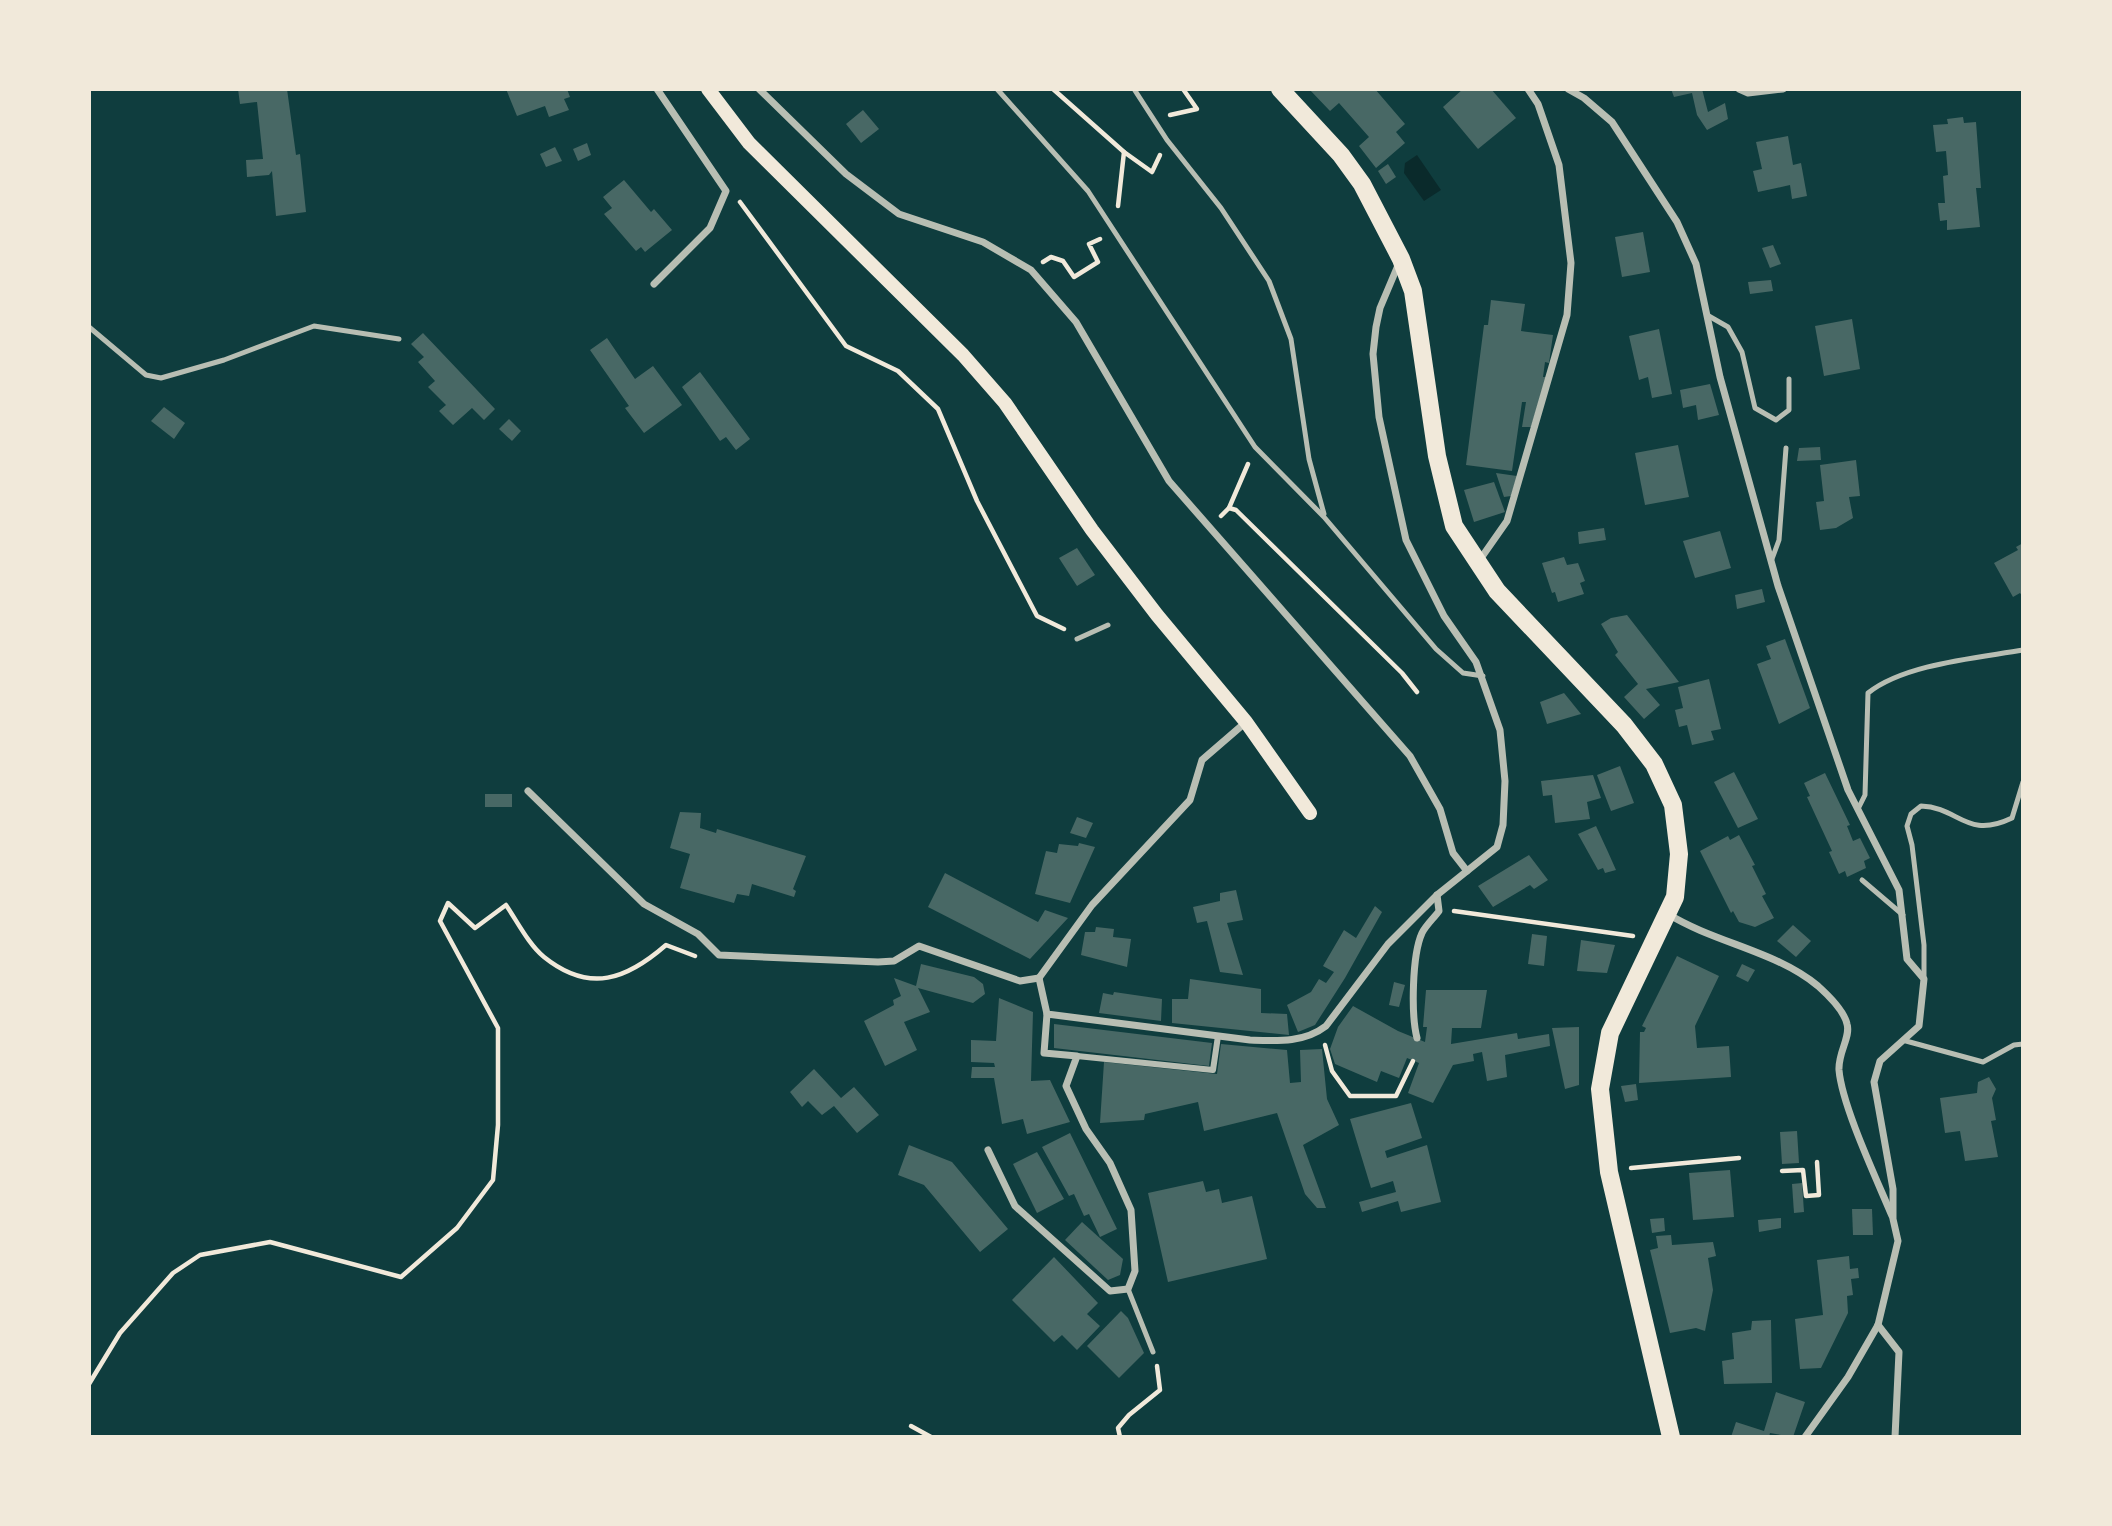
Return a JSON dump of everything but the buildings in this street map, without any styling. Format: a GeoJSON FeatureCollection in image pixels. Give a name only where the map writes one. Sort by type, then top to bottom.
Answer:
{"type":"FeatureCollection","features":[{"type":"Feature","properties":{"kind":"main road"},"geometry":{"type":"LineString","coordinates":[[708,89],[749,143],[963,355],[1005,403],[1092,530],[1157,615],[1245,722],[1310,813]]}},
{"type":"Feature","properties":{"kind":"main road"},"geometry":{"type":"LineString","coordinates":[[1280,89],[1341,155],[1362,184],[1401,259],[1413,291],[1437,456],[1454,526],[1476,564],[1497,591],[1624,724],[1654,764],[1673,804],[1679,878],[1668,914],[1610,1033],[1600,1089],[1609,1172],[1671,1437]]}},
{"type":"Feature","properties":{"kind":"street"},"geometry":{"type":"LineString","coordinates":[[654,284],[710,228],[726,191],[657,89]]}},
{"type":"Feature","properties":{"kind":"street"},"geometry":{"type":"LineString","coordinates":[[759,89],[846,174],[899,214],[983,243],[1031,270],[1076,323],[1169,481],[1410,756],[1440,810],[1453,853],[1467,871]]}},
{"type":"Feature","properties":{"kind":"street"},"geometry":{"type":"LineString","coordinates":[[1476,564],[1507,521],[1530,453],[1567,315],[1571,263],[1559,165],[1538,104],[1528,89]]}},
{"type":"Feature","properties":{"kind":"street"},"geometry":{"type":"LineString","coordinates":[[1568,89],[1584,98],[1612,122],[1677,222],[1696,264],[1720,377],[1772,559],[1831,746],[1858,809],[1899,890],[1907,959],[1924,979],[1919,1026],[1906,1041],[1891,1049],[1880,1061],[1874,1082],[1893,1189],[1898,1241],[1878,1325],[1848,1377],[1805,1437]]}},
{"type":"Feature","properties":{"kind":"street"},"geometry":{"type":"LineString","coordinates":[[1739,89],[1748,93],[1783,89]]}},
{"type":"Feature","properties":{"kind":"street"},"geometry":{"type":"LineString","coordinates":[[1047,1014],[1218,1036],[1281,1041],[1313,1036],[1388,944],[1437,895],[1497,847],[1503,825],[1505,781],[1500,730],[1483,676],[1444,616],[1406,540],[1379,417],[1373,354],[1380,308],[1401,259]]}},
{"type":"Feature","properties":{"kind":"street"},"geometry":{"type":"LineString","coordinates":[[528,791],[644,904],[698,934],[719,955],[878,962],[894,961],[919,946],[1020,981],[1039,978],[1092,905],[1152,837],[1190,800],[1202,760],[1245,722]]}},
{"type":"Feature","properties":{"kind":"street"},"geometry":{"type":"LineString","coordinates":[[1417,1038],[1413,1022],[1414,986],[1422,933],[1439,911],[1437,895]]}},
{"type":"Feature","properties":{"kind":"street"},"geometry":{"type":"LineString","coordinates":[[1668,914],[1722,942],[1778,963],[1817,985],[1840,1009],[1847,1022],[1849,1035],[1837,1049],[1845,1104],[1894,1219]]}},
{"type":"Feature","properties":{"kind":"street"},"geometry":{"type":"LineString","coordinates":[[1039,978],[1047,1014],[1044,1053],[1213,1070],[1218,1036]]}},
{"type":"Feature","properties":{"kind":"street"},"geometry":{"type":"LineString","coordinates":[[988,1150],[1015,1206],[1110,1292],[1128,1289],[1135,1271],[1131,1210],[1110,1163],[1086,1129],[1066,1086],[1077,1056]]}},
{"type":"Feature","properties":{"kind":"street"},"geometry":{"type":"LineString","coordinates":[[1878,1325],[1899,1352],[1895,1437]]}},
{"type":"Feature","properties":{"kind":"lane"},"geometry":{"type":"LineString","coordinates":[[997,89],[1088,191],[1255,447],[1324,517],[1436,649],[1463,673],[1483,676]]}},
{"type":"Feature","properties":{"kind":"lane"},"geometry":{"type":"LineString","coordinates":[[1134,89],[1167,140],[1221,208],[1269,281],[1291,339],[1309,459],[1324,517]]}},
{"type":"Feature","properties":{"kind":"lane"},"geometry":{"type":"LineString","coordinates":[[1707,315],[1728,327],[1742,352],[1755,408],[1776,420],[1789,410],[1789,379]]}},
{"type":"Feature","properties":{"kind":"lane"},"geometry":{"type":"LineString","coordinates":[[89,327],[146,375],[161,378],[223,360],[314,327],[399,339]]}},
{"type":"Feature","properties":{"kind":"lane"},"geometry":{"type":"LineString","coordinates":[[1772,559],[1779,540],[1786,448]]}},
{"type":"Feature","properties":{"kind":"lane"},"geometry":{"type":"LineString","coordinates":[[1077,639],[1108,625]]}},
{"type":"Feature","properties":{"kind":"lane"},"geometry":{"type":"LineString","coordinates":[[1858,809],[1865,795],[1868,693],[1882,681],[1945,664],[2023,650]]}},
{"type":"Feature","properties":{"kind":"lane"},"geometry":{"type":"LineString","coordinates":[[1924,979],[1924,945],[1912,845],[1907,826],[1911,814],[1921,806],[1938,806],[1958,821],[1978,826],[1996,825],[2011,818],[2023,782]]}},
{"type":"Feature","properties":{"kind":"lane"},"geometry":{"type":"LineString","coordinates":[[1862,880],[1903,915]]}},
{"type":"Feature","properties":{"kind":"lane"},"geometry":{"type":"LineString","coordinates":[[1906,1041],[1983,1062],[2014,1045],[2023,1044]]}},
{"type":"Feature","properties":{"kind":"lane"},"geometry":{"type":"LineString","coordinates":[[1128,1289],[1153,1352]]}},
{"type":"Feature","properties":{"kind":"path"},"geometry":{"type":"LineString","coordinates":[[1053,89],[1124,152],[1152,172]]}},
{"type":"Feature","properties":{"kind":"path"},"geometry":{"type":"LineString","coordinates":[[1166,116],[1197,109],[1183,89]]}},
{"type":"Feature","properties":{"kind":"path"},"geometry":{"type":"LineString","coordinates":[[1031,270],[1051,257],[1062,261],[1074,277],[1098,262],[1088,244],[1098,238],[1109,247],[1115,229],[1124,152]]}},
{"type":"Feature","properties":{"kind":"path"},"geometry":{"type":"LineString","coordinates":[[726,191],[737,198],[846,346],[898,371],[939,409],[977,501],[1037,616],[1064,629],[1108,625]]}},
{"type":"Feature","properties":{"kind":"path"},"geometry":{"type":"LineString","coordinates":[[1208,528],[1229,508],[1255,447]]}},
{"type":"Feature","properties":{"kind":"path"},"geometry":{"type":"LineString","coordinates":[[1229,508],[1236,510],[1402,673],[1417,692]]}},
{"type":"Feature","properties":{"kind":"path"},"geometry":{"type":"LineString","coordinates":[[89,1384],[120,1333],[173,1273],[200,1255],[270,1242],[401,1277],[457,1228],[494,1180],[498,1125],[498,1028],[440,921],[448,903],[475,928],[506,905],[543,956],[570,973],[606,979],[639,969],[666,945],[703,960],[719,955]]}},
{"type":"Feature","properties":{"kind":"path"},"geometry":{"type":"LineString","coordinates":[[1439,911],[1634,936]]}},
{"type":"Feature","properties":{"kind":"path"},"geometry":{"type":"LineString","coordinates":[[1318,1032],[1332,1071],[1350,1096],[1396,1096],[1413,1060]]}},
{"type":"Feature","properties":{"kind":"path"},"geometry":{"type":"LineString","coordinates":[[1628,1168],[1739,1158]]}},
{"type":"Feature","properties":{"kind":"path"},"geometry":{"type":"LineString","coordinates":[[1782,1171],[1803,1170],[1806,1196],[1819,1195],[1817,1163]]}},
{"type":"Feature","properties":{"kind":"path"},"geometry":{"type":"LineString","coordinates":[[1120,1437],[1118,1428],[1129,1415],[1160,1390],[1161,1378],[1153,1352]]}},
{"type":"Feature","properties":{"kind":"path"},"geometry":{"type":"LineString","coordinates":[[911,1426],[931,1437]]}},
{"type":"Feature","properties":{"kind":"water"},"geometry":{"type":"Polygon","coordinates":[[[1417,155],[1441,190],[1424,201],[1404,173],[1405,163],[1417,155]]]}}]}
